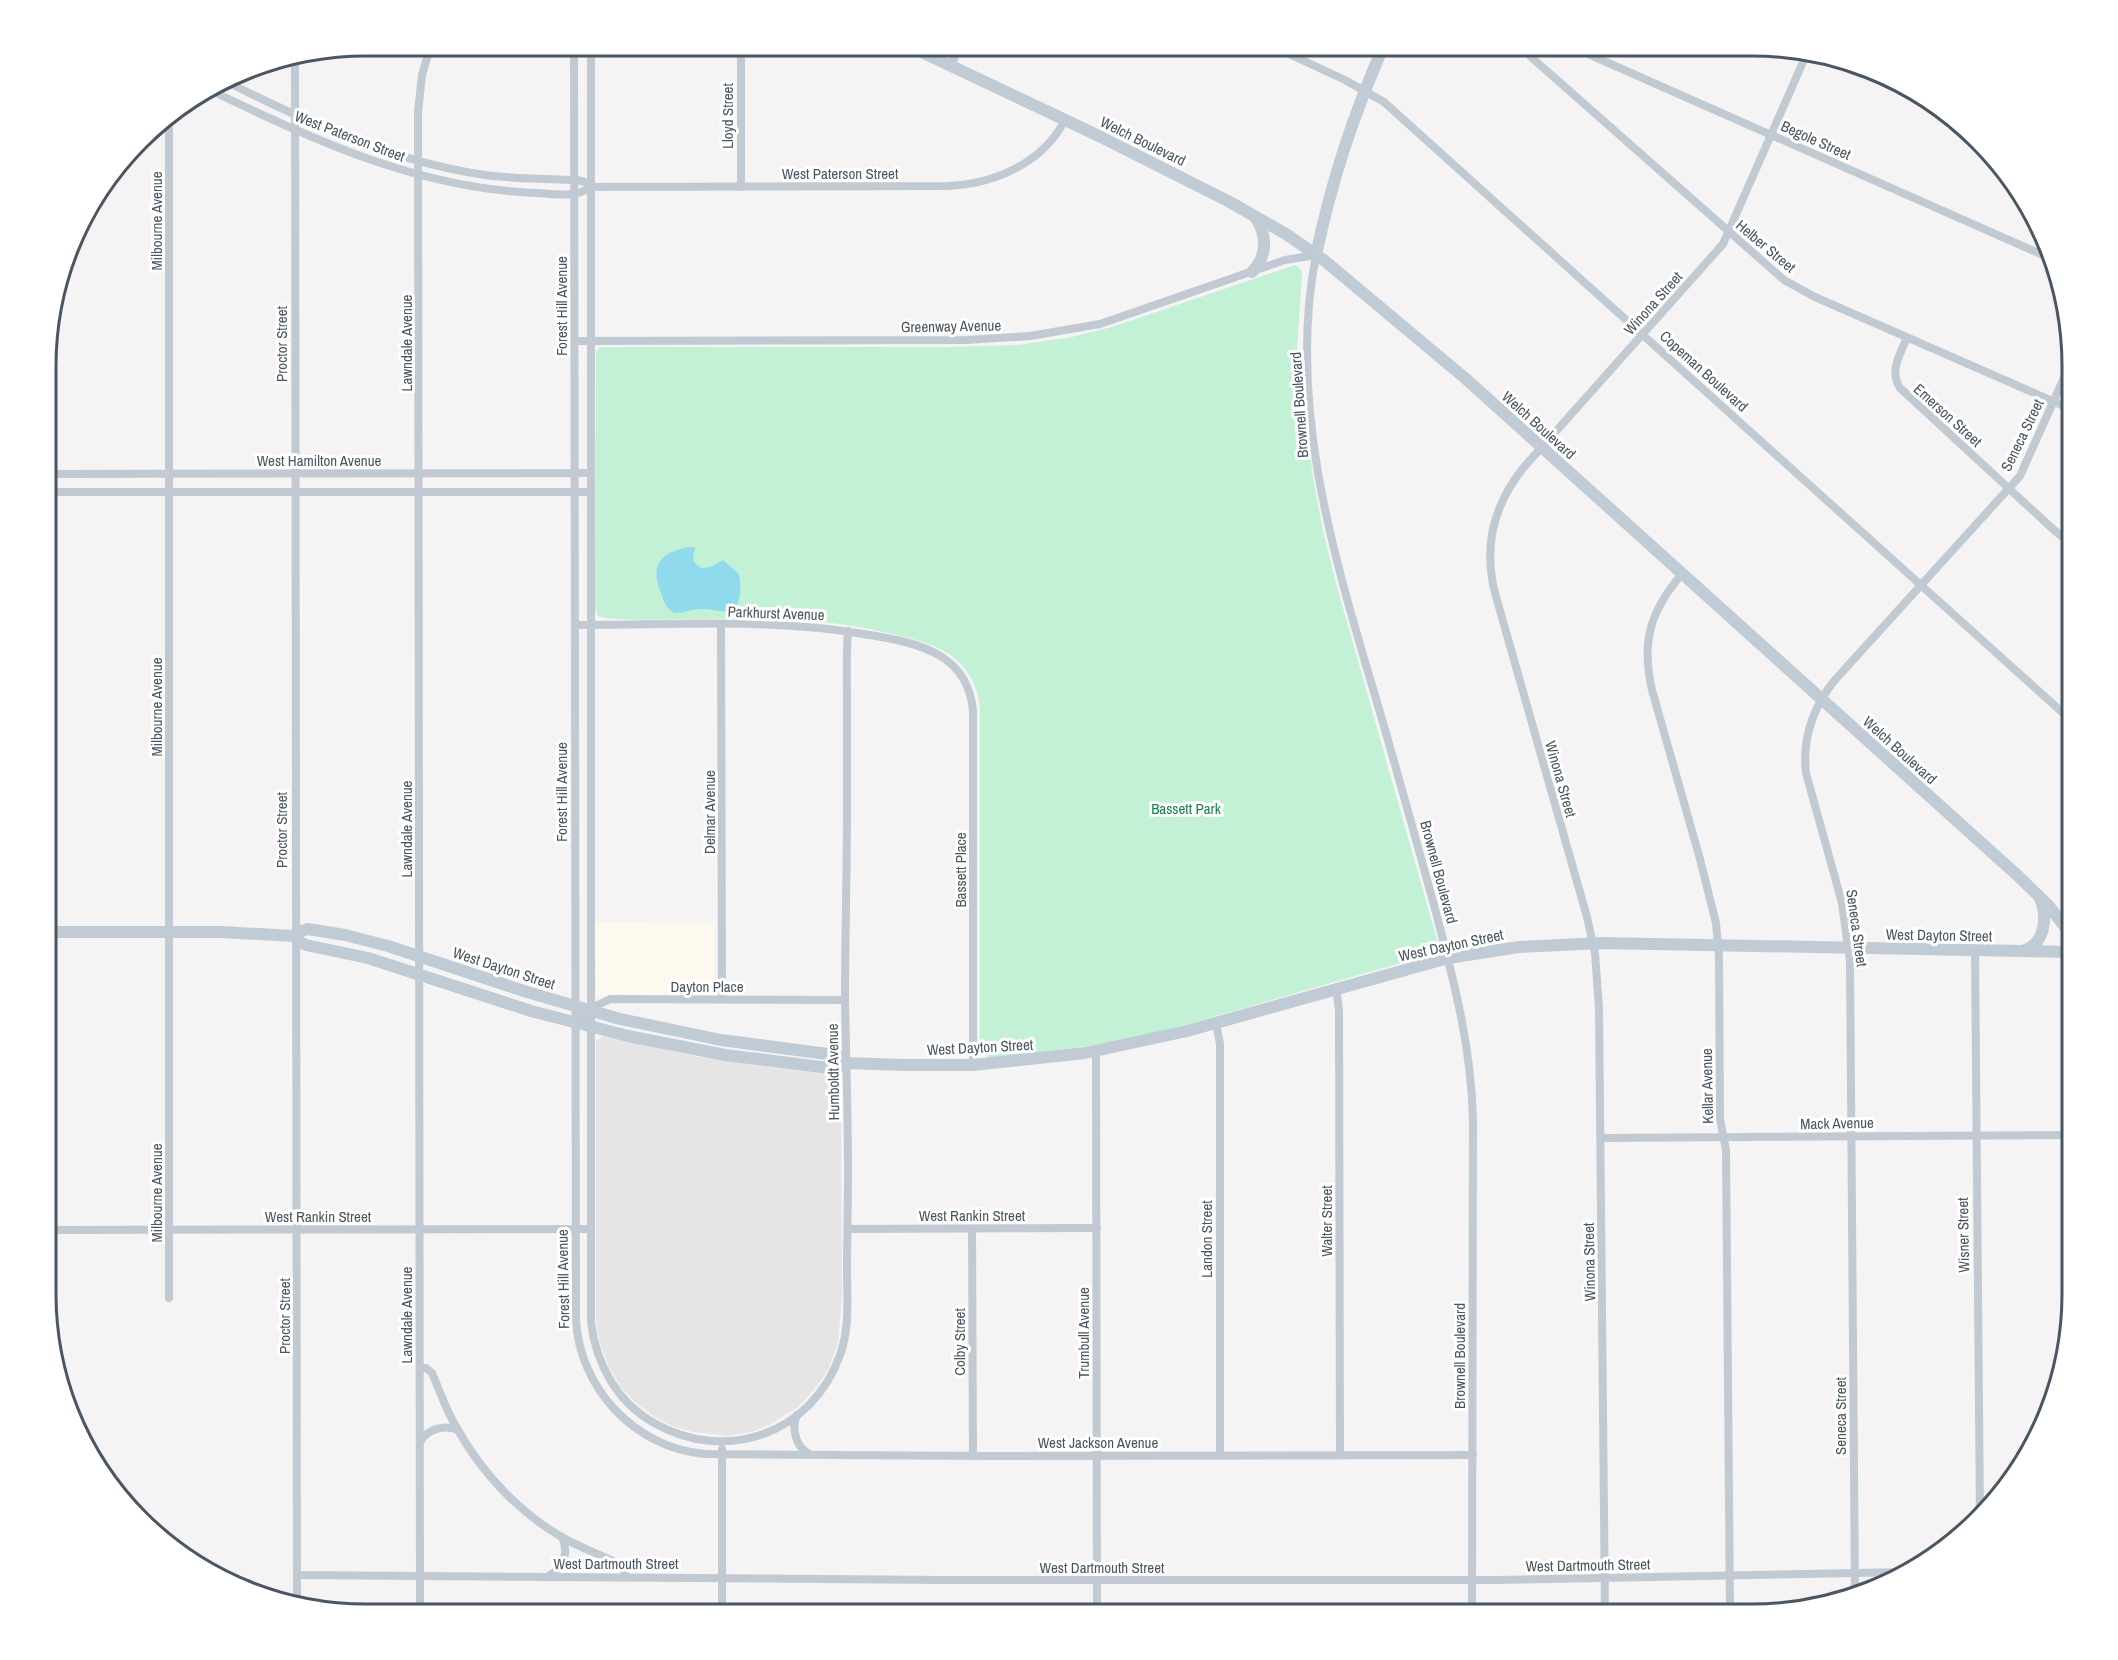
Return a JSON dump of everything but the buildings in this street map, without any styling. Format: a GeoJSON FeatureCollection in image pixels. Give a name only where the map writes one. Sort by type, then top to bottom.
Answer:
{"type":"FeatureCollection","features":[{"type":"Feature","properties":{"kind":"street","name":"Lawndale Avenue"},"geometry":{"type":"LineString","coordinates":[[420,1604],[419,161],[420,94],[429,56]]}},
{"type":"Feature","properties":{"kind":"street","name":"Forest Hill Avenue"},"geometry":{"type":"LineString","coordinates":[[574,56],[577,1331],[587,1368],[603,1396],[624,1419],[652,1438],[685,1450],[722,1454]]}},
{"type":"Feature","properties":{"kind":"street","name":"Forest Hill Avenue"},"geometry":{"type":"LineString","coordinates":[[591,56],[591,1322],[596,1348],[606,1374],[625,1400],[655,1423],[685,1436],[722,1442]]}},
{"type":"Feature","properties":{"kind":"street","name":"Lloyd Street"},"geometry":{"type":"LineString","coordinates":[[741,56],[741,187]]}},
{"type":"Feature","properties":{"kind":"street","name":"Welch Boulevard"},"geometry":{"type":"LineString","coordinates":[[930,56],[1065,120],[1252,214],[1316,255],[1428,346],[1541,447],[2038,895],[2062,922]]}},
{"type":"Feature","properties":{"kind":"street"},"geometry":{"type":"LineString","coordinates":[[951,66],[955,56]]}},
{"type":"Feature","properties":{"kind":"street","name":"Copeman Boulevard"},"geometry":{"type":"LineString","coordinates":[[1293,56],[1365,90],[1390,107],[2062,712]]}},
{"type":"Feature","properties":{"kind":"street"},"geometry":{"type":"LineString","coordinates":[[1316,255],[1336,173],[1352,123],[1379,56]]}},
{"type":"Feature","properties":{"kind":"street","name":"Helber Street"},"geometry":{"type":"LineString","coordinates":[[1530,56],[1729,233],[1791,285],[2062,405]]}},
{"type":"Feature","properties":{"kind":"street","name":"Begole Street"},"geometry":{"type":"LineString","coordinates":[[1593,56],[2042,254]]}},
{"type":"Feature","properties":{"kind":"street","name":"Winona Street"},"geometry":{"type":"LineString","coordinates":[[1605,1604],[1599,1008],[1594,943],[1490,573],[1491,535],[1499,505],[1520,471],[1723,244],[1804,60]]}},
{"type":"Feature","properties":{"kind":"street","name":"Proctor Street"},"geometry":{"type":"LineString","coordinates":[[295,64],[297,1597]]}},
{"type":"Feature","properties":{"kind":"street","name":"West Paterson Street"},"geometry":{"type":"LineString","coordinates":[[233,85],[294,116],[419,161],[492,176],[532,180],[574,180],[585,182],[590,187]]}},
{"type":"Feature","properties":{"kind":"street","name":"West Paterson Street"},"geometry":{"type":"LineString","coordinates":[[217,93],[349,153],[419,175],[498,191],[574,194],[584,192],[590,187],[947,186],[977,183],[1004,174],[1030,160],[1054,139],[1065,120]]}},
{"type":"Feature","properties":{"kind":"street","name":"Milbourne Avenue"},"geometry":{"type":"LineString","coordinates":[[169,126],[169,1298]]}},
{"type":"Feature","properties":{"kind":"street"},"geometry":{"type":"LineString","coordinates":[[1252,214],[1262,229],[1264,249],[1261,260],[1252,272]]}},
{"type":"Feature","properties":{"kind":"street","name":"Greenway Avenue"},"geometry":{"type":"LineString","coordinates":[[574,341],[1016,338],[1100,324],[1294,258],[1316,255]]}},
{"type":"Feature","properties":{"kind":"street","name":"Brownell Boulevard"},"geometry":{"type":"LineString","coordinates":[[1316,255],[1308,350],[1313,434],[1323,501],[1347,598],[1448,958],[1463,1020],[1472,1091],[1472,1604]]}},
{"type":"Feature","properties":{"kind":"street","name":"Emerson Street"},"geometry":{"type":"LineString","coordinates":[[1907,338],[1895,367],[1896,380],[1900,388],[2062,536]]}},
{"type":"Feature","properties":{"kind":"street","name":"Seneca Street"},"geometry":{"type":"LineString","coordinates":[[1855,1587],[1849,949],[1839,892],[1806,773],[1807,737],[1813,717],[1834,681],[2023,472],[2062,383]]}},
{"type":"Feature","properties":{"kind":"street","name":"West Hamilton Avenue"},"geometry":{"type":"LineString","coordinates":[[56,474],[590,473]]}},
{"type":"Feature","properties":{"kind":"street"},"geometry":{"type":"LineString","coordinates":[[56,492],[590,492]]}},
{"type":"Feature","properties":{"kind":"street","name":"Kellar Avenue"},"geometry":{"type":"LineString","coordinates":[[1682,574],[1665,594],[1654,615],[1649,636],[1648,670],[1705,876],[1718,946],[1720,1119],[1726,1150],[1730,1604]]}},
{"type":"Feature","properties":{"kind":"street","name":"Parkhurst Avenue"},"geometry":{"type":"LineString","coordinates":[[575,625],[721,624],[803,626],[848,631],[882,637],[928,650],[949,662],[963,678]]}},
{"type":"Feature","properties":{"kind":"street","name":"Delmar Avenue"},"geometry":{"type":"LineString","coordinates":[[721,624],[722,999]]}},
{"type":"Feature","properties":{"kind":"street","name":"Humboldt Avenue"},"geometry":{"type":"LineString","coordinates":[[722,1442],[744,1440],[762,1435],[807,1407],[824,1387],[841,1352],[847,1318],[845,1000],[848,631]]}},
{"type":"Feature","properties":{"kind":"street","name":"Bassett Place"},"geometry":{"type":"LineString","coordinates":[[963,678],[972,697],[974,719],[973,1065]]}},
{"type":"Feature","properties":{"kind":"street"},"geometry":{"type":"LineString","coordinates":[[575,815],[591,815]]}},
{"type":"Feature","properties":{"kind":"street"},"geometry":{"type":"LineString","coordinates":[[2015,951],[2025,950],[2032,946],[2042,933],[2043,904],[2038,895]]}},
{"type":"Feature","properties":{"kind":"street","name":"West Dayton Street"},"geometry":{"type":"LineString","coordinates":[[295,936],[301,931],[316,930],[360,939],[591,1011],[727,1041],[835,1055],[847,1063]]}},
{"type":"Feature","properties":{"kind":"street","name":"West Dayton Street"},"geometry":{"type":"LineString","coordinates":[[56,932],[241,933],[295,936],[306,945],[354,954],[507,1004],[591,1027],[649,1041],[725,1055],[829,1068],[840,1067],[847,1063],[973,1065],[1036,1060],[1096,1051],[1164,1037],[1448,958],[1519,947],[1594,943],[2062,952]]}},
{"type":"Feature","properties":{"kind":"street"},"geometry":{"type":"LineString","coordinates":[[575,936],[591,937]]}},
{"type":"Feature","properties":{"kind":"street","name":"Wisner Street"},"geometry":{"type":"LineString","coordinates":[[1975,951],[1980,1506]]}},
{"type":"Feature","properties":{"kind":"street","name":"Walter Street"},"geometry":{"type":"LineString","coordinates":[[1336,988],[1339,1010],[1340,1455]]}},
{"type":"Feature","properties":{"kind":"street","name":"Dayton Place"},"geometry":{"type":"LineString","coordinates":[[575,1023],[610,999],[845,1000]]}},
{"type":"Feature","properties":{"kind":"street","name":"Landon Street"},"geometry":{"type":"LineString","coordinates":[[1216,1023],[1220,1044],[1220,1455]]}},
{"type":"Feature","properties":{"kind":"street"},"geometry":{"type":"LineString","coordinates":[[725,1055],[727,1041]]}},
{"type":"Feature","properties":{"kind":"street","name":"Trumbull Avenue"},"geometry":{"type":"LineString","coordinates":[[1096,1051],[1097,1604]]}},
{"type":"Feature","properties":{"kind":"street","name":"Mack Avenue"},"geometry":{"type":"LineString","coordinates":[[1601,1138],[2062,1135]]}},
{"type":"Feature","properties":{"kind":"street"},"geometry":{"type":"LineString","coordinates":[[576,1159],[590,1160]]}},
{"type":"Feature","properties":{"kind":"street","name":"West Rankin Street"},"geometry":{"type":"LineString","coordinates":[[848,1229],[1097,1228]]}},
{"type":"Feature","properties":{"kind":"street","name":"West Rankin Street"},"geometry":{"type":"LineString","coordinates":[[56,1230],[590,1229]]}},
{"type":"Feature","properties":{"kind":"street","name":"Colby Street"},"geometry":{"type":"LineString","coordinates":[[972,1229],[972,1456]]}},
{"type":"Feature","properties":{"kind":"street"},"geometry":{"type":"LineString","coordinates":[[420,1368],[428,1369],[432,1373],[459,1431],[483,1468],[509,1496],[562,1537],[621,1564],[626,1576]]}},
{"type":"Feature","properties":{"kind":"street"},"geometry":{"type":"LineString","coordinates":[[797,1415],[794,1426],[799,1445],[805,1452],[812,1454]]}},
{"type":"Feature","properties":{"kind":"street"},"geometry":{"type":"LineString","coordinates":[[420,1442],[426,1433],[438,1429],[450,1428],[459,1431]]}},
{"type":"Feature","properties":{"kind":"street"},"geometry":{"type":"LineString","coordinates":[[722,1442],[722,1604]]}},
{"type":"Feature","properties":{"kind":"street","name":"West Jackson Avenue"},"geometry":{"type":"LineString","coordinates":[[722,1454],[1473,1455]]}},
{"type":"Feature","properties":{"kind":"street"},"geometry":{"type":"LineString","coordinates":[[548,1576],[559,1569],[562,1562],[566,1548],[562,1537]]}},
{"type":"Feature","properties":{"kind":"street","name":"West Dartmouth Street"},"geometry":{"type":"LineString","coordinates":[[297,1575],[1472,1580],[1891,1573]]}},
{"type":"Feature","properties":{"kind":"shaded area"},"geometry":{"type":"Polygon","coordinates":[[[595,922],[715,923],[713,994],[596,995],[595,922]]]}},
{"type":"Feature","properties":{"kind":"shaded area"},"geometry":{"type":"Polygon","coordinates":[[[604,1036],[694,1056],[834,1075],[841,1079],[842,1298],[838,1342],[828,1370],[816,1387],[798,1407],[769,1425],[754,1431],[728,1436],[693,1432],[672,1426],[653,1416],[634,1401],[621,1387],[608,1365],[600,1343],[596,1320],[596,1040],[604,1036]]]}},
{"type":"Feature","properties":{"kind":"green space","name":"Bassett Park"},"geometry":{"type":"Polygon","coordinates":[[[1295,265],[1301,269],[1302,275],[1297,348],[1313,478],[1323,531],[1437,940],[1436,948],[1425,956],[1178,1027],[1089,1046],[989,1058],[980,1050],[980,710],[973,681],[960,663],[937,647],[877,630],[795,620],[628,620],[598,616],[595,609],[596,352],[599,348],[604,347],[1019,345],[1072,337],[1112,327],[1295,265]]]}},
{"type":"Feature","properties":{"kind":"water"},"geometry":{"type":"Polygon","coordinates":[[[691,547],[696,548],[693,554],[694,562],[701,568],[711,567],[723,560],[739,574],[740,596],[736,606],[732,609],[724,611],[698,609],[674,613],[667,607],[658,583],[658,567],[661,561],[672,552],[691,547]]]}}]}
